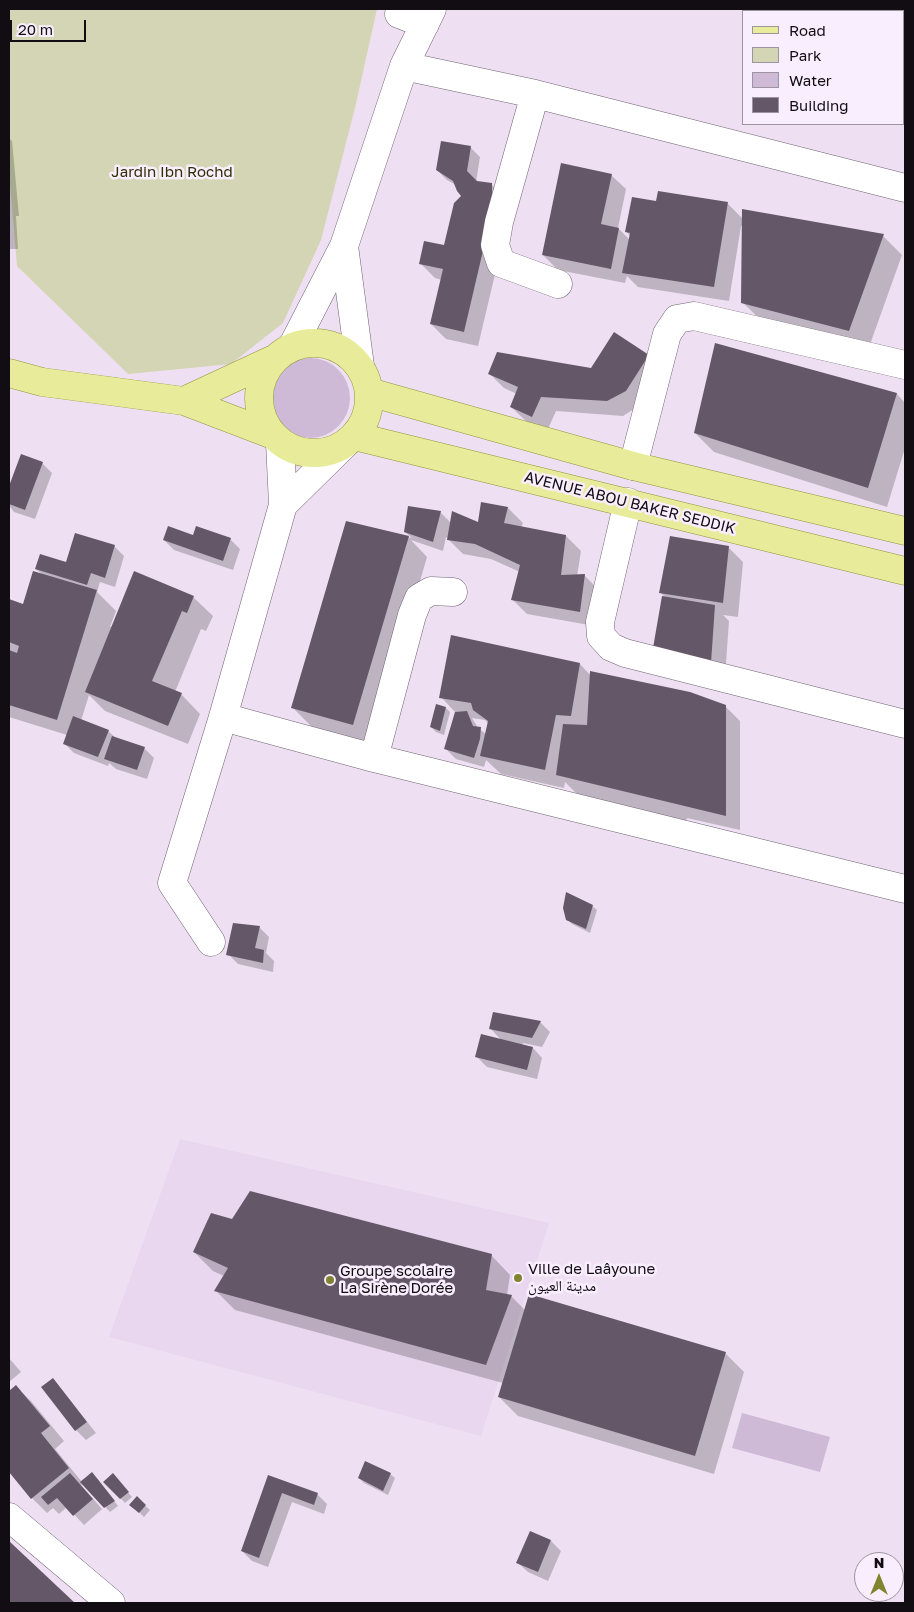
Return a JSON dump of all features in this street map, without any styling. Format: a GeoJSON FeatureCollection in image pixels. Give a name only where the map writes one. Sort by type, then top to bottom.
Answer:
{"type":"FeatureCollection","features":[{"type":"Feature","properties":{"kind":"main road"},"geometry":{"type":"LineString","coordinates":[[9,374],[42,382],[184,401],[276,439],[295,450],[312,453],[328,452],[349,440],[363,423],[369,408],[369,392],[366,378],[360,366],[350,355],[337,347],[322,343],[306,342],[184,401]]}},
{"type":"Feature","properties":{"kind":"main road"},"geometry":{"type":"LineString","coordinates":[[276,439],[264,422],[259,406],[259,390],[263,374],[282,354]]}},
{"type":"Feature","properties":{"kind":"main road"},"geometry":{"type":"LineString","coordinates":[[369,392],[633,466],[905,531]]}},
{"type":"Feature","properties":{"kind":"main road","name":"AVENUE ABOU BAKER SEDDIK"},"geometry":{"type":"LineString","coordinates":[[349,440],[628,502],[905,571]]}},
{"type":"Feature","properties":{"kind":"street"},"geometry":{"type":"LineString","coordinates":[[282,354],[344,246],[404,66],[429,16],[399,14],[401,9]]}},
{"type":"Feature","properties":{"kind":"street"},"geometry":{"type":"LineString","coordinates":[[404,66],[535,94],[905,188]]}},
{"type":"Feature","properties":{"kind":"street"},"geometry":{"type":"LineString","coordinates":[[535,94],[499,222],[495,246],[501,262],[558,284]]}},
{"type":"Feature","properties":{"kind":"street"},"geometry":{"type":"LineString","coordinates":[[344,246],[360,366]]}},
{"type":"Feature","properties":{"kind":"street"},"geometry":{"type":"LineString","coordinates":[[633,466],[667,334],[677,319],[694,316],[905,365]]}},
{"type":"Feature","properties":{"kind":"street"},"geometry":{"type":"LineString","coordinates":[[211,942],[172,883],[223,717],[283,505],[276,439]]}},
{"type":"Feature","properties":{"kind":"street"},"geometry":{"type":"LineString","coordinates":[[283,505],[349,440]]}},
{"type":"Feature","properties":{"kind":"street"},"geometry":{"type":"LineString","coordinates":[[628,502],[600,622],[601,636],[611,647],[905,724]]}},
{"type":"Feature","properties":{"kind":"street"},"geometry":{"type":"LineString","coordinates":[[374,758],[412,615],[419,598],[431,591],[453,592]]}},
{"type":"Feature","properties":{"kind":"street"},"geometry":{"type":"LineString","coordinates":[[223,717],[374,758],[905,889]]}},
{"type":"Feature","properties":{"kind":"street"},"geometry":{"type":"LineString","coordinates":[[9,1518],[112,1603]]}},
{"type":"Feature","properties":{"kind":"shaded area","name":"Groupe scolaire La Sirène Dorée"},"geometry":{"type":"Polygon","coordinates":[[[180,1139],[549,1223],[481,1436],[109,1337],[180,1139]]]}},
{"type":"Feature","properties":{"kind":"green space","name":"Jardin Ibn Rochd"},"geometry":{"type":"Polygon","coordinates":[[[9,9],[377,9],[355,108],[321,240],[283,323],[231,364],[128,374],[17,266],[9,173],[9,9]]]}},
{"type":"Feature","properties":{"kind":"water"},"geometry":{"type":"Polygon","coordinates":[[[310,358],[325,361],[338,370],[347,383],[350,398],[347,413],[338,426],[325,435],[310,438],[295,435],[282,426],[273,413],[270,398],[273,383],[282,370],[295,361],[310,358]]]}},
{"type":"Feature","properties":{"kind":"water"},"geometry":{"type":"Polygon","coordinates":[[[742,1413],[830,1437],[820,1472],[732,1448],[742,1413]]]}},
{"type":"Feature","properties":{"kind":"building"},"geometry":{"type":"Polygon","coordinates":[[[441,141],[471,146],[467,171],[477,181],[492,183],[492,212],[464,332],[430,324],[443,269],[419,264],[424,241],[444,245],[454,203],[461,196],[453,181],[436,170],[441,141]]]}},
{"type":"Feature","properties":{"kind":"building"},"geometry":{"type":"Polygon","coordinates":[[[561,163],[612,174],[601,224],[619,228],[611,269],[542,255],[561,163]]]}},
{"type":"Feature","properties":{"kind":"building"},"geometry":{"type":"Polygon","coordinates":[[[658,191],[728,202],[714,287],[622,273],[630,233],[625,232],[632,197],[656,201],[658,191]]]}},
{"type":"Feature","properties":{"kind":"building"},"geometry":{"type":"Polygon","coordinates":[[[742,209],[884,234],[849,331],[741,303],[742,209]]]}},
{"type":"Feature","properties":{"kind":"building"},"geometry":{"type":"Polygon","coordinates":[[[614,332],[649,355],[626,391],[607,401],[541,397],[532,417],[510,407],[518,387],[488,374],[497,352],[591,368],[614,332]]]}},
{"type":"Feature","properties":{"kind":"building"},"geometry":{"type":"Polygon","coordinates":[[[715,343],[897,393],[868,488],[694,433],[715,343]]]}},
{"type":"Feature","properties":{"kind":"building"},"geometry":{"type":"Polygon","coordinates":[[[21,454],[43,462],[25,510],[9,504],[9,486],[21,454]]]}},
{"type":"Feature","properties":{"kind":"building"},"geometry":{"type":"Polygon","coordinates":[[[481,502],[508,507],[504,523],[566,535],[561,575],[585,574],[580,612],[511,600],[520,565],[475,544],[447,540],[452,511],[478,522],[481,502]]]}},
{"type":"Feature","properties":{"kind":"building"},"geometry":{"type":"Polygon","coordinates":[[[408,506],[441,511],[433,542],[404,532],[408,506]]]}},
{"type":"Feature","properties":{"kind":"building"},"geometry":{"type":"Polygon","coordinates":[[[346,521],[409,536],[353,725],[291,708],[346,521]]]}},
{"type":"Feature","properties":{"kind":"building"},"geometry":{"type":"Polygon","coordinates":[[[168,526],[193,535],[196,526],[231,538],[223,561],[163,540],[168,526]]]}},
{"type":"Feature","properties":{"kind":"building"},"geometry":{"type":"Polygon","coordinates":[[[75,533],[115,545],[105,578],[91,573],[87,585],[35,569],[40,554],[66,562],[75,533]]]}},
{"type":"Feature","properties":{"kind":"building"},"geometry":{"type":"Polygon","coordinates":[[[670,536],[729,546],[723,603],[659,593],[670,536]]]}},
{"type":"Feature","properties":{"kind":"building"},"geometry":{"type":"Polygon","coordinates":[[[33,571],[97,590],[57,720],[9,705],[9,650],[17,653],[19,646],[9,642],[9,599],[23,604],[33,571]]]}},
{"type":"Feature","properties":{"kind":"building"},"geometry":{"type":"Polygon","coordinates":[[[134,571],[194,596],[187,613],[182,611],[152,681],[182,693],[168,726],[85,692],[134,571]]]}},
{"type":"Feature","properties":{"kind":"building"},"geometry":{"type":"Polygon","coordinates":[[[662,596],[715,605],[711,663],[653,648],[662,596]]]}},
{"type":"Feature","properties":{"kind":"building"},"geometry":{"type":"Polygon","coordinates":[[[451,635],[580,663],[571,716],[556,715],[545,770],[480,756],[488,721],[473,710],[471,703],[439,698],[451,635]]]}},
{"type":"Feature","properties":{"kind":"building"},"geometry":{"type":"Polygon","coordinates":[[[590,671],[690,692],[726,705],[726,816],[556,775],[563,724],[587,725],[590,671]]]}},
{"type":"Feature","properties":{"kind":"building"},"geometry":{"type":"Polygon","coordinates":[[[436,704],[446,707],[440,731],[430,727],[436,704]]]}},
{"type":"Feature","properties":{"kind":"building"},"geometry":{"type":"Polygon","coordinates":[[[467,711],[473,726],[481,727],[480,739],[474,758],[444,749],[455,712],[467,711]]]}},
{"type":"Feature","properties":{"kind":"building"},"geometry":{"type":"Polygon","coordinates":[[[73,716],[109,730],[98,757],[63,744],[73,716]]]}},
{"type":"Feature","properties":{"kind":"building"},"geometry":{"type":"Polygon","coordinates":[[[112,736],[145,747],[137,770],[104,759],[112,736]]]}},
{"type":"Feature","properties":{"kind":"building"},"geometry":{"type":"Polygon","coordinates":[[[566,892],[593,905],[586,929],[566,920],[563,908],[566,892]]]}},
{"type":"Feature","properties":{"kind":"building"},"geometry":{"type":"Polygon","coordinates":[[[233,923],[260,926],[255,948],[264,950],[263,963],[226,955],[233,923]]]}},
{"type":"Feature","properties":{"kind":"building"},"geometry":{"type":"Polygon","coordinates":[[[493,1012],[541,1021],[532,1038],[489,1029],[493,1012]]]}},
{"type":"Feature","properties":{"kind":"building"},"geometry":{"type":"Polygon","coordinates":[[[481,1034],[533,1047],[527,1070],[475,1057],[481,1034]]]}},
{"type":"Feature","properties":{"kind":"building"},"geometry":{"type":"Polygon","coordinates":[[[250,1191],[492,1254],[486,1290],[512,1295],[486,1365],[214,1291],[228,1268],[193,1252],[211,1213],[232,1219],[250,1191]]]}},
{"type":"Feature","properties":{"kind":"building"},"geometry":{"type":"Polygon","coordinates":[[[529,1294],[726,1352],[695,1456],[498,1397],[529,1294]]]}},
{"type":"Feature","properties":{"kind":"building"},"geometry":{"type":"Polygon","coordinates":[[[53,1378],[87,1422],[75,1431],[41,1387],[53,1378]]]}},
{"type":"Feature","properties":{"kind":"building"},"geometry":{"type":"Polygon","coordinates":[[[16,1385],[50,1426],[41,1433],[69,1468],[31,1499],[9,1472],[9,1391],[16,1385]]]}},
{"type":"Feature","properties":{"kind":"building"},"geometry":{"type":"Polygon","coordinates":[[[365,1461],[391,1473],[383,1491],[358,1478],[365,1461]]]}},
{"type":"Feature","properties":{"kind":"building"},"geometry":{"type":"Polygon","coordinates":[[[92,1472],[115,1501],[104,1508],[80,1482],[92,1472]]]}},
{"type":"Feature","properties":{"kind":"building"},"geometry":{"type":"Polygon","coordinates":[[[70,1473],[93,1499],[73,1516],[57,1498],[48,1505],[41,1497],[70,1473]]]}},
{"type":"Feature","properties":{"kind":"building"},"geometry":{"type":"Polygon","coordinates":[[[113,1473],[129,1492],[120,1499],[103,1482],[113,1473]]]}},
{"type":"Feature","properties":{"kind":"building"},"geometry":{"type":"Polygon","coordinates":[[[268,1475],[318,1493],[314,1505],[282,1493],[259,1558],[241,1551],[268,1475]]]}},
{"type":"Feature","properties":{"kind":"building"},"geometry":{"type":"Polygon","coordinates":[[[137,1496],[146,1505],[139,1513],[129,1505],[137,1496]]]}},
{"type":"Feature","properties":{"kind":"building"},"geometry":{"type":"Polygon","coordinates":[[[530,1531],[551,1540],[538,1572],[516,1563],[530,1531]]]}},
{"type":"Feature","properties":{"kind":"building"},"geometry":{"type":"Polygon","coordinates":[[[9,1541],[75,1603],[9,1603],[9,1541]]]}},
{"type":"Feature","properties":{"kind":"place","name":"Ville de Laâyoune مدينة العيون"},"geometry":{"type":"Point","coordinates":[518,1278]}},
{"type":"Feature","properties":{"kind":"place","name":"Groupe scolaire La Sirène Dorée"},"geometry":{"type":"Point","coordinates":[330,1280]}}]}
